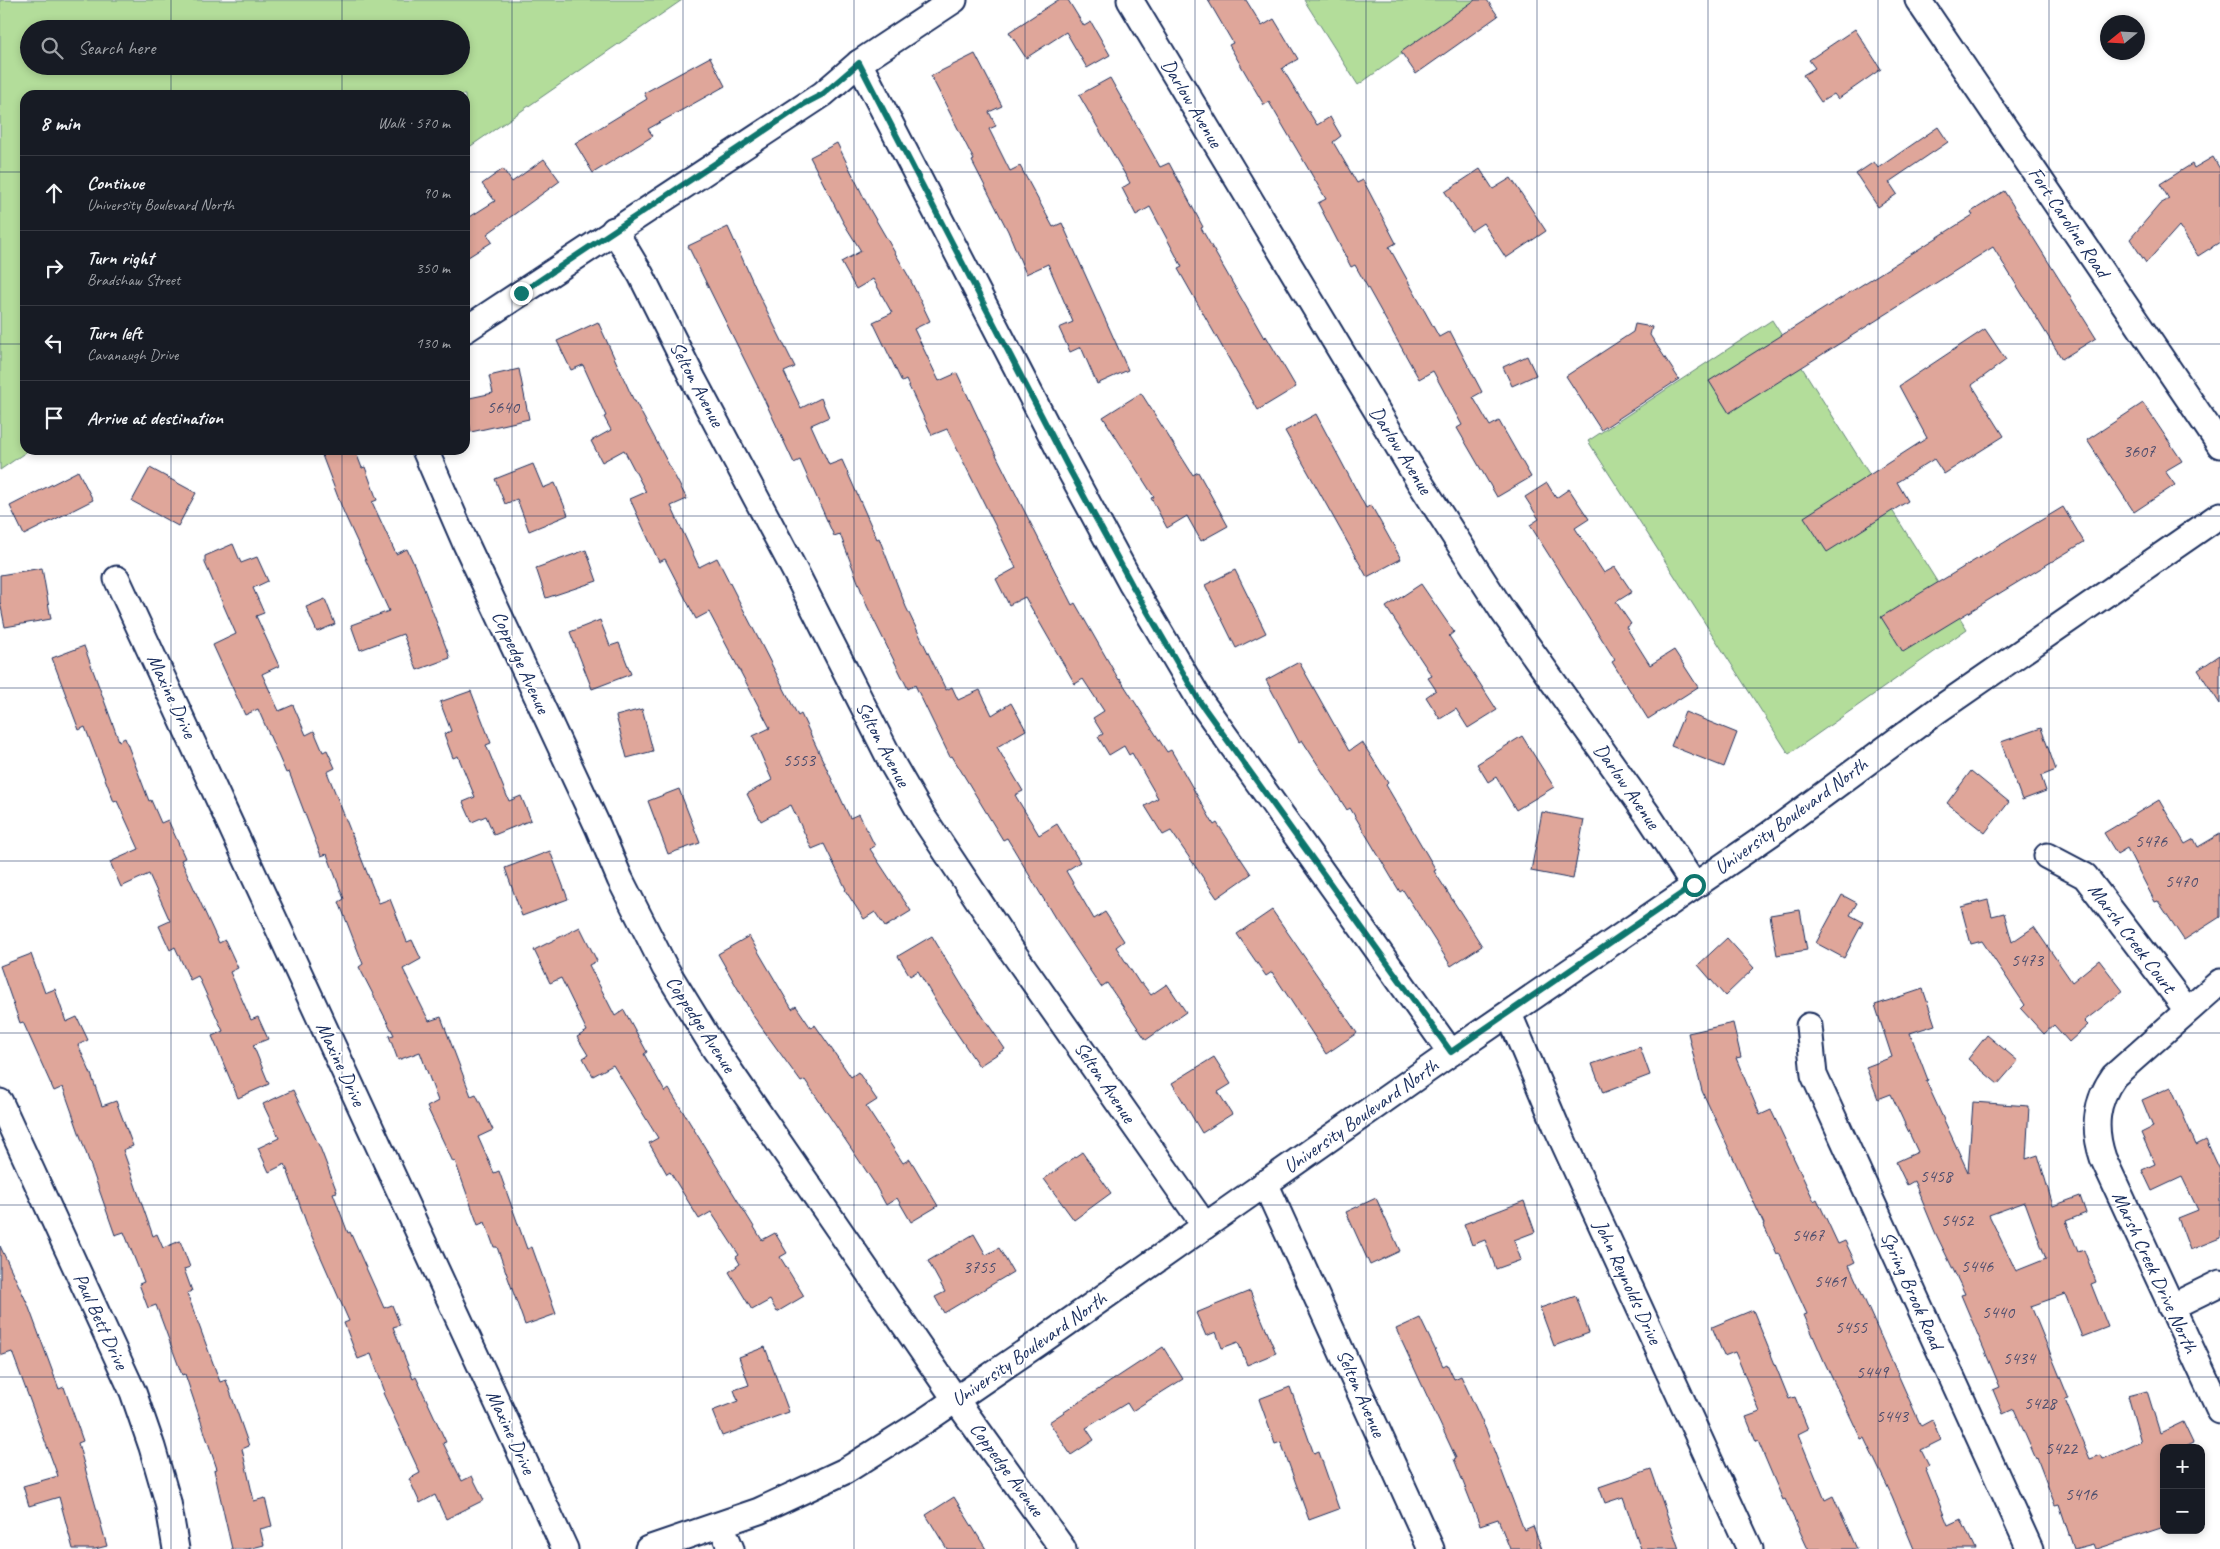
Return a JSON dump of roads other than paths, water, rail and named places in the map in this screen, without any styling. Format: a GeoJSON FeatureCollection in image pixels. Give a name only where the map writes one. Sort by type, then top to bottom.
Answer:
{"type":"FeatureCollection","features":[{"type":"Feature","properties":{"kind":"street"},"geometry":{"type":"LineString","coordinates":[[470,327],[614,230],[652,208],[804,104],[823,94],[859,63],[954,0]]}},
{"type":"Feature","properties":{"kind":"street","name":"Darlow Avenue"},"geometry":{"type":"LineString","coordinates":[[1130,0],[1435,505],[1502,610],[1648,815],[1694,885]]}},
{"type":"Feature","properties":{"kind":"street","name":"Fort Caroline Road"},"geometry":{"type":"LineString","coordinates":[[1918,0],[2220,444]]}},
{"type":"Feature","properties":{"kind":"street"},"geometry":{"type":"LineString","coordinates":[[859,63],[1067,465],[1132,585],[1200,702],[1451,1052]]}},
{"type":"Feature","properties":{"kind":"street","name":"Selton Avenue"},"geometry":{"type":"LineString","coordinates":[[614,230],[641,275],[889,756],[923,817],[1012,951],[1205,1226]]}},
{"type":"Feature","properties":{"kind":"street","name":"Coppedge Avenue"},"geometry":{"type":"LineString","coordinates":[[427,455],[465,542],[620,879],[665,968],[714,1048],[956,1400],[1063,1549]]}},
{"type":"Feature","properties":{"kind":"street","name":"University Boulevard North"},"geometry":{"type":"LineString","coordinates":[[648,1549],[759,1511],[845,1471],[956,1400],[1451,1052],[1770,834],[1938,710],[2220,515]]}},
{"type":"Feature","properties":{"kind":"street","name":"Maxine Drive"},"geometry":{"type":"LineString","coordinates":[[117,579],[565,1549]]}},
{"type":"Feature","properties":{"kind":"street","name":"Marsh Creek Court"},"geometry":{"type":"LineString","coordinates":[[2047,856],[2085,876],[2187,1010]]}},
{"type":"Feature","properties":{"kind":"street"},"geometry":{"type":"LineString","coordinates":[[2187,1010],[2220,982]]}},
{"type":"Feature","properties":{"kind":"street","name":"Marsh Creek Drive North"},"geometry":{"type":"LineString","coordinates":[[2187,1010],[2110,1081],[2098,1107],[2096,1130],[2103,1158],[2220,1411]]}},
{"type":"Feature","properties":{"kind":"street","name":"John Reynolds Drive"},"geometry":{"type":"LineString","coordinates":[[1508,1014],[1561,1137],[1750,1549]]}},
{"type":"Feature","properties":{"kind":"street","name":"Spring Brook Road"},"geometry":{"type":"LineString","coordinates":[[1809,1026],[1814,1075],[2030,1549]]}},
{"type":"Feature","properties":{"kind":"street","name":"Paul Bett Drive"},"geometry":{"type":"LineString","coordinates":[[0,1102],[133,1392],[168,1502],[176,1549]]}},
{"type":"Feature","properties":{"kind":"street","name":"Selton Avenue"},"geometry":{"type":"LineString","coordinates":[[1265,1183],[1431,1549]]}},
{"type":"Feature","properties":{"kind":"street"},"geometry":{"type":"LineString","coordinates":[[2171,1307],[2220,1283]]}},
{"type":"Feature","properties":{"kind":"street"},"geometry":{"type":"LineString","coordinates":[[720,1525],[731,1549]]}}]}
